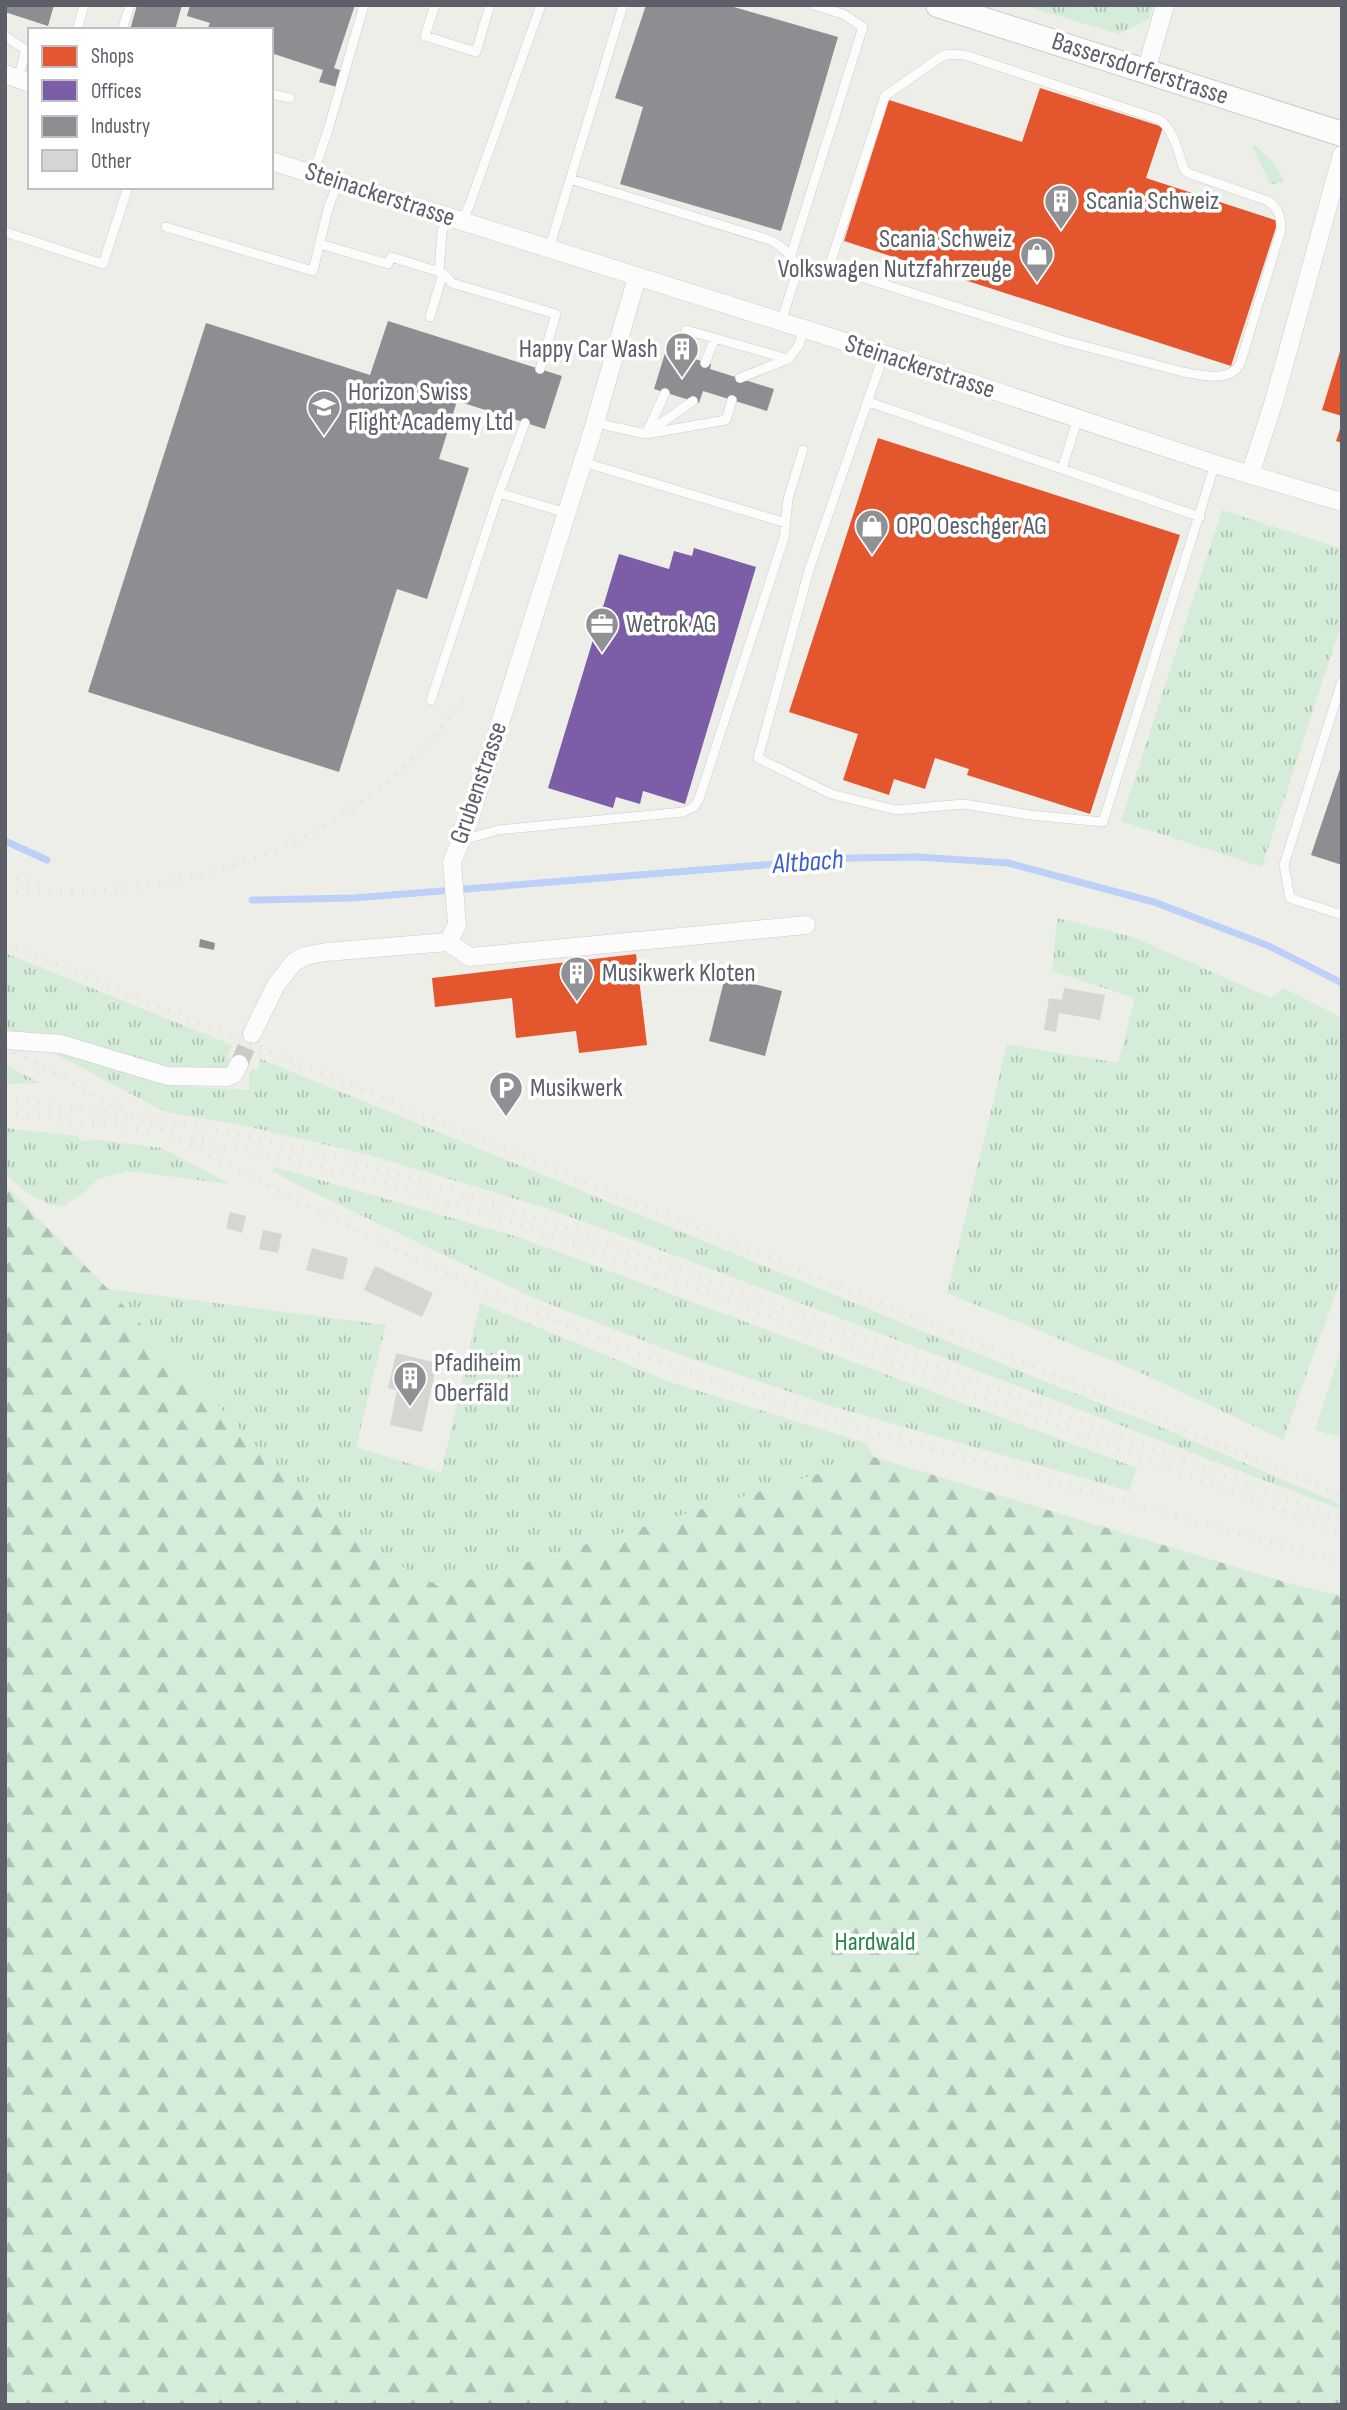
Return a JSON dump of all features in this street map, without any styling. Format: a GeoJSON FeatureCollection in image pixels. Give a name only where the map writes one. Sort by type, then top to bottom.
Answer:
{"type":"FeatureCollection","features":[{"type":"Feature","properties":{"kind":"main road","name":"Bassersdorferstrasse"},"geometry":{"type":"LineString","coordinates":[[938,5],[1342,134]]}},
{"type":"Feature","properties":{"kind":"street"},"geometry":{"type":"LineString","coordinates":[[1146,71],[1165,5]]}},
{"type":"Feature","properties":{"kind":"street"},"geometry":{"type":"LineString","coordinates":[[1250,475],[1274,401],[1342,155]]}},
{"type":"Feature","properties":{"kind":"street","name":"Steinackerstrasse"},"geometry":{"type":"LineString","coordinates":[[273,162],[884,354],[1215,464],[1342,502]]}},
{"type":"Feature","properties":{"kind":"street","name":"Grubenstrasse"},"geometry":{"type":"LineString","coordinates":[[448,942],[457,925],[452,862],[470,818],[567,513],[637,277]]}},
{"type":"Feature","properties":{"kind":"street"},"geometry":{"type":"LineString","coordinates":[[252,1034],[276,985],[294,962],[326,951],[448,942],[470,957],[806,925]]}},
{"type":"Feature","properties":{"kind":"street"},"geometry":{"type":"LineString","coordinates":[[5,1040],[61,1044],[179,1077],[227,1077],[239,1064]]}},
{"type":"Feature","properties":{"kind":"lane"},"geometry":{"type":"LineString","coordinates":[[78,28],[84,5]]}},
{"type":"Feature","properties":{"kind":"lane"},"geometry":{"type":"LineString","coordinates":[[123,28],[130,5]]}},
{"type":"Feature","properties":{"kind":"lane"},"geometry":{"type":"LineString","coordinates":[[313,174],[364,5]]}},
{"type":"Feature","properties":{"kind":"lane"},"geometry":{"type":"LineString","coordinates":[[435,5],[425,36],[476,52],[491,5]]}},
{"type":"Feature","properties":{"kind":"lane"},"geometry":{"type":"LineString","coordinates":[[430,317],[441,272],[442,232],[469,206],[541,5]]}},
{"type":"Feature","properties":{"kind":"lane"},"geometry":{"type":"LineString","coordinates":[[549,249],[623,5]]}},
{"type":"Feature","properties":{"kind":"lane"},"geometry":{"type":"LineString","coordinates":[[791,255],[863,27],[843,14],[814,5]]}},
{"type":"Feature","properties":{"kind":"lane"},"geometry":{"type":"LineString","coordinates":[[5,36],[26,50],[18,79]]}},
{"type":"Feature","properties":{"kind":"lane"},"geometry":{"type":"LineString","coordinates":[[798,269],[829,267],[1060,340],[1183,372],[1221,376],[1233,373],[1240,364],[1281,230],[1281,219],[1275,206],[1268,201],[1188,173],[1169,131],[1158,119],[965,55],[948,54],[906,79],[885,96],[829,267]]}},
{"type":"Feature","properties":{"kind":"lane"},"geometry":{"type":"LineString","coordinates":[[273,95],[290,99]]}},
{"type":"Feature","properties":{"kind":"lane"},"geometry":{"type":"LineString","coordinates":[[570,179],[780,245],[791,255],[798,269],[781,322]]}},
{"type":"Feature","properties":{"kind":"lane"},"geometry":{"type":"LineString","coordinates":[[166,227],[313,271],[338,182]]}},
{"type":"Feature","properties":{"kind":"lane"},"geometry":{"type":"LineString","coordinates":[[5,232],[103,264],[127,189]]}},
{"type":"Feature","properties":{"kind":"lane"},"geometry":{"type":"LineString","coordinates":[[320,244],[388,264],[391,257],[441,272],[452,283],[556,314],[540,369]]}},
{"type":"Feature","properties":{"kind":"lane"},"geometry":{"type":"LineString","coordinates":[[740,378],[788,359],[799,345],[803,329]]}},
{"type":"Feature","properties":{"kind":"lane"},"geometry":{"type":"LineString","coordinates":[[677,354],[686,330],[788,359]]}},
{"type":"Feature","properties":{"kind":"lane"},"geometry":{"type":"LineString","coordinates":[[705,363],[715,338]]}},
{"type":"Feature","properties":{"kind":"lane"},"geometry":{"type":"LineString","coordinates":[[884,354],[809,570],[758,758],[831,794],[896,810],[964,804],[1030,815],[1103,822],[1215,464]]}},
{"type":"Feature","properties":{"kind":"lane"},"geometry":{"type":"LineString","coordinates":[[646,435],[665,393]]}},
{"type":"Feature","properties":{"kind":"lane"},"geometry":{"type":"LineString","coordinates":[[596,421],[646,435],[726,420],[732,400]]}},
{"type":"Feature","properties":{"kind":"lane"},"geometry":{"type":"LineString","coordinates":[[646,435],[693,401]]}},
{"type":"Feature","properties":{"kind":"lane"},"geometry":{"type":"LineString","coordinates":[[869,402],[1200,517]]}},
{"type":"Feature","properties":{"kind":"lane"},"geometry":{"type":"LineString","coordinates":[[1062,469],[1078,418]]}},
{"type":"Feature","properties":{"kind":"lane"},"geometry":{"type":"LineString","coordinates":[[431,700],[499,493],[525,423]]}},
{"type":"Feature","properties":{"kind":"lane"},"geometry":{"type":"LineString","coordinates":[[461,841],[498,830],[683,812],[694,807],[699,799],[780,551],[788,499],[803,450]]}},
{"type":"Feature","properties":{"kind":"lane"},"geometry":{"type":"LineString","coordinates":[[583,462],[786,523]]}},
{"type":"Feature","properties":{"kind":"lane"},"geometry":{"type":"LineString","coordinates":[[499,493],[567,513]]}},
{"type":"Feature","properties":{"kind":"lane"},"geometry":{"type":"LineString","coordinates":[[1342,681],[1284,865],[1290,898],[1342,915]]}},
{"type":"Feature","properties":{"kind":"green space"},"geometry":{"type":"Polygon","coordinates":[[[1022,5],[1153,5],[1149,19],[1119,34],[1022,5]]]}},
{"type":"Feature","properties":{"kind":"green space"},"geometry":{"type":"Polygon","coordinates":[[[1255,145],[1274,163],[1285,182],[1271,184],[1252,147],[1255,145]]]}},
{"type":"Feature","properties":{"kind":"green space"},"geometry":{"type":"Polygon","coordinates":[[[1222,510],[1342,549],[1342,622],[1262,867],[1121,821],[1222,510]]]}},
{"type":"Feature","properties":{"kind":"green space"},"geometry":{"type":"Polygon","coordinates":[[[1057,918],[1133,937],[1271,998],[1284,988],[1342,1018],[1342,1276],[1283,1440],[1137,1371],[947,1293],[1007,1044],[1118,1063],[1135,998],[1052,971],[1057,918]]]}},
{"type":"Feature","properties":{"kind":"green space"},"geometry":{"type":"Polygon","coordinates":[[[5,953],[232,1045],[227,1057],[230,1060],[227,1067],[180,1071],[56,1034],[18,1034],[5,1028],[5,953]]]}},
{"type":"Feature","properties":{"kind":"green space"},"geometry":{"type":"Polygon","coordinates":[[[48,1050],[166,1085],[249,1090],[249,1075],[252,1069],[257,1070],[261,1059],[1168,1430],[1342,1505],[1342,1510],[549,1209],[369,1155],[250,1127],[165,1112],[48,1050]]]}},
{"type":"Feature","properties":{"kind":"green space"},"geometry":{"type":"Polygon","coordinates":[[[5,1065],[40,1083],[5,1084],[5,1065]]]}},
{"type":"Feature","properties":{"kind":"green space"},"geometry":{"type":"Polygon","coordinates":[[[5,1128],[78,1136],[81,1142],[90,1139],[162,1148],[230,1184],[127,1171],[98,1179],[84,1193],[63,1206],[50,1205],[26,1192],[5,1175],[5,1128]]]}},
{"type":"Feature","properties":{"kind":"green space"},"geometry":{"type":"Polygon","coordinates":[[[275,1167],[521,1238],[1137,1468],[1129,1491],[834,1407],[675,1353],[534,1298],[298,1185],[272,1171],[275,1167]]]}},
{"type":"Feature","properties":{"kind":"green space","name":"Hardwald"},"geometry":{"type":"Polygon","coordinates":[[[5,1185],[108,1289],[289,1481],[365,1547],[442,1588],[874,1457],[1295,1585],[1342,1596],[1342,2405],[5,2405],[5,1185]]]}},
{"type":"Feature","properties":{"kind":"green space"},"geometry":{"type":"Polygon","coordinates":[[[108,1289],[386,1325],[356,1447],[441,1473],[480,1303],[670,1382],[866,1443],[874,1457],[442,1588],[365,1547],[289,1481],[108,1289]]]}},
{"type":"Feature","properties":{"kind":"green space"},"geometry":{"type":"Polygon","coordinates":[[[1342,1346],[1342,1438],[1315,1430],[1342,1346]]]}},
{"type":"Feature","properties":{"kind":"building: Shops","name":"Scania Schweiz"},"geometry":{"type":"Polygon","coordinates":[[[1040,88],[1163,127],[1146,178],[1278,221],[1231,366],[844,241],[889,100],[1022,142],[1040,88]]]}},
{"type":"Feature","properties":{"kind":"building: Shops"},"geometry":{"type":"Polygon","coordinates":[[[1342,348],[1342,416],[1322,410],[1342,348]]]}},
{"type":"Feature","properties":{"kind":"building: Shops"},"geometry":{"type":"Polygon","coordinates":[[[1342,427],[1342,443],[1336,441],[1342,427]]]}},
{"type":"Feature","properties":{"kind":"building: Shops"},"geometry":{"type":"Polygon","coordinates":[[[878,438],[1180,535],[1090,814],[967,775],[969,769],[935,758],[925,789],[894,779],[889,795],[843,780],[858,734],[789,712],[878,438]]]}},
{"type":"Feature","properties":{"kind":"building: Shops","name":"Musikwerk Kloten"},"geometry":{"type":"Polygon","coordinates":[[[636,954],[647,1045],[579,1053],[576,1031],[516,1038],[512,998],[435,1007],[432,978],[636,954]]]}},
{"type":"Feature","properties":{"kind":"building: Offices"},"geometry":{"type":"Polygon","coordinates":[[[694,548],[756,567],[685,804],[643,791],[640,804],[616,797],[613,808],[548,788],[619,554],[669,569],[674,551],[692,556],[694,548]]]}},
{"type":"Feature","properties":{"kind":"building: Industry"},"geometry":{"type":"Polygon","coordinates":[[[5,5],[54,5],[48,26],[5,12],[5,5]]]}},
{"type":"Feature","properties":{"kind":"building: Industry"},"geometry":{"type":"Polygon","coordinates":[[[137,5],[182,5],[176,28],[131,28],[137,5]]]}},
{"type":"Feature","properties":{"kind":"building: Industry"},"geometry":{"type":"Polygon","coordinates":[[[190,5],[355,5],[334,68],[343,71],[337,87],[319,82],[323,70],[273,54],[273,28],[208,28],[210,23],[187,16],[190,5]]]}},
{"type":"Feature","properties":{"kind":"building: Industry"},"geometry":{"type":"Polygon","coordinates":[[[646,5],[727,5],[838,37],[781,231],[620,184],[643,107],[615,98],[646,5]]]}},
{"type":"Feature","properties":{"kind":"building: Industry"},"geometry":{"type":"Polygon","coordinates":[[[388,321],[562,376],[545,429],[457,401],[439,459],[469,468],[427,599],[397,589],[339,772],[88,692],[206,323],[370,375],[388,321]]]}},
{"type":"Feature","properties":{"kind":"building: Industry"},"geometry":{"type":"Polygon","coordinates":[[[666,350],[711,364],[710,369],[774,389],[767,411],[703,391],[699,403],[654,389],[666,350]]]}},
{"type":"Feature","properties":{"kind":"building: Industry"},"geometry":{"type":"Polygon","coordinates":[[[1342,763],[1342,865],[1311,855],[1342,763]]]}},
{"type":"Feature","properties":{"kind":"building: Industry"},"geometry":{"type":"Polygon","coordinates":[[[200,939],[215,943],[214,950],[199,947],[200,939]]]}},
{"type":"Feature","properties":{"kind":"building: Industry"},"geometry":{"type":"Polygon","coordinates":[[[725,977],[782,991],[765,1056],[709,1041],[725,977]]]}},
{"type":"Feature","properties":{"kind":"building: Other"},"geometry":{"type":"Polygon","coordinates":[[[1064,988],[1105,995],[1100,1020],[1059,1013],[1056,1032],[1044,1030],[1049,998],[1062,1000],[1064,988]]]}},
{"type":"Feature","properties":{"kind":"building: Other"},"geometry":{"type":"Polygon","coordinates":[[[230,1212],[246,1216],[242,1233],[226,1228],[230,1212]]]}},
{"type":"Feature","properties":{"kind":"building: Other"},"geometry":{"type":"Polygon","coordinates":[[[263,1230],[282,1234],[278,1253],[259,1249],[263,1230]]]}},
{"type":"Feature","properties":{"kind":"building: Other"},"geometry":{"type":"Polygon","coordinates":[[[312,1248],[348,1258],[343,1280],[306,1270],[312,1248]]]}},
{"type":"Feature","properties":{"kind":"building: Other"},"geometry":{"type":"Polygon","coordinates":[[[375,1266],[433,1293],[422,1317],[364,1290],[375,1266]]]}},
{"type":"Feature","properties":{"kind":"building: Other","name":"Pfadiheim Oberfäld"},"geometry":{"type":"Polygon","coordinates":[[[396,1353],[437,1363],[422,1432],[390,1425],[397,1390],[388,1388],[396,1353]]]}},
{"type":"Feature","properties":{"kind":"waterway","name":"Altbach"},"geometry":{"type":"LineString","coordinates":[[5,841],[47,860]]}},
{"type":"Feature","properties":{"kind":"waterway","name":"Altbach"},"geometry":{"type":"LineString","coordinates":[[252,900],[354,898],[849,858],[919,857],[1008,863],[1154,902],[1269,946],[1342,983]]}},
{"type":"Feature","properties":{"kind":"tunnel"},"geometry":{"type":"LineString","coordinates":[[239,1064],[252,1034]]}},
{"type":"Feature","properties":{"kind":"railway"},"geometry":{"type":"LineString","coordinates":[[5,891],[69,893],[133,887],[231,866],[276,850],[318,830],[358,805],[395,775],[430,741],[463,701]]}},
{"type":"Feature","properties":{"kind":"railway"},"geometry":{"type":"LineString","coordinates":[[5,878],[47,884]]}},
{"type":"Feature","properties":{"kind":"railway"},"geometry":{"type":"LineString","coordinates":[[5,943],[1116,1400],[1342,1496]]}},
{"type":"Feature","properties":{"kind":"railway"},"geometry":{"type":"LineString","coordinates":[[5,1047],[346,1225],[565,1325],[723,1384],[884,1435],[1342,1562]]}},
{"type":"Feature","properties":{"kind":"railway"},"geometry":{"type":"LineString","coordinates":[[5,1099],[127,1115]]}},
{"type":"Feature","properties":{"kind":"railway"},"geometry":{"type":"LineString","coordinates":[[5,1112],[157,1132]]}},
{"type":"Feature","properties":{"kind":"railway"},"geometry":{"type":"LineString","coordinates":[[151,1119],[318,1153],[401,1175],[563,1227],[1342,1520]]}},
{"type":"Feature","properties":{"kind":"railway"},"geometry":{"type":"LineString","coordinates":[[191,1139],[388,1184],[524,1226],[1342,1534]]}},
{"type":"Feature","properties":{"kind":"place","name":"Scania Schweiz"},"geometry":{"type":"Point","coordinates":[1061,231]}},
{"type":"Feature","properties":{"kind":"place","name":"Scania Schweiz Volkswagen Nutzfahrzeuge"},"geometry":{"type":"Point","coordinates":[1037,284]}},
{"type":"Feature","properties":{"kind":"place","name":"Happy Car Wash"},"geometry":{"type":"Point","coordinates":[682,379]}},
{"type":"Feature","properties":{"kind":"place","name":"Horizon Swiss Flight Academy Ltd"},"geometry":{"type":"Point","coordinates":[324,437]}},
{"type":"Feature","properties":{"kind":"place","name":"OPO Oeschger AG"},"geometry":{"type":"Point","coordinates":[872,556]}},
{"type":"Feature","properties":{"kind":"place","name":"Wetrok AG"},"geometry":{"type":"Point","coordinates":[602,654]}},
{"type":"Feature","properties":{"kind":"place","name":"Musikwerk Kloten"},"geometry":{"type":"Point","coordinates":[577,1003]}},
{"type":"Feature","properties":{"kind":"place","name":"Musikwerk"},"geometry":{"type":"Point","coordinates":[506,1118]}},
{"type":"Feature","properties":{"kind":"place","name":"Pfadiheim Oberfäld"},"geometry":{"type":"Point","coordinates":[410,1408]}}]}
